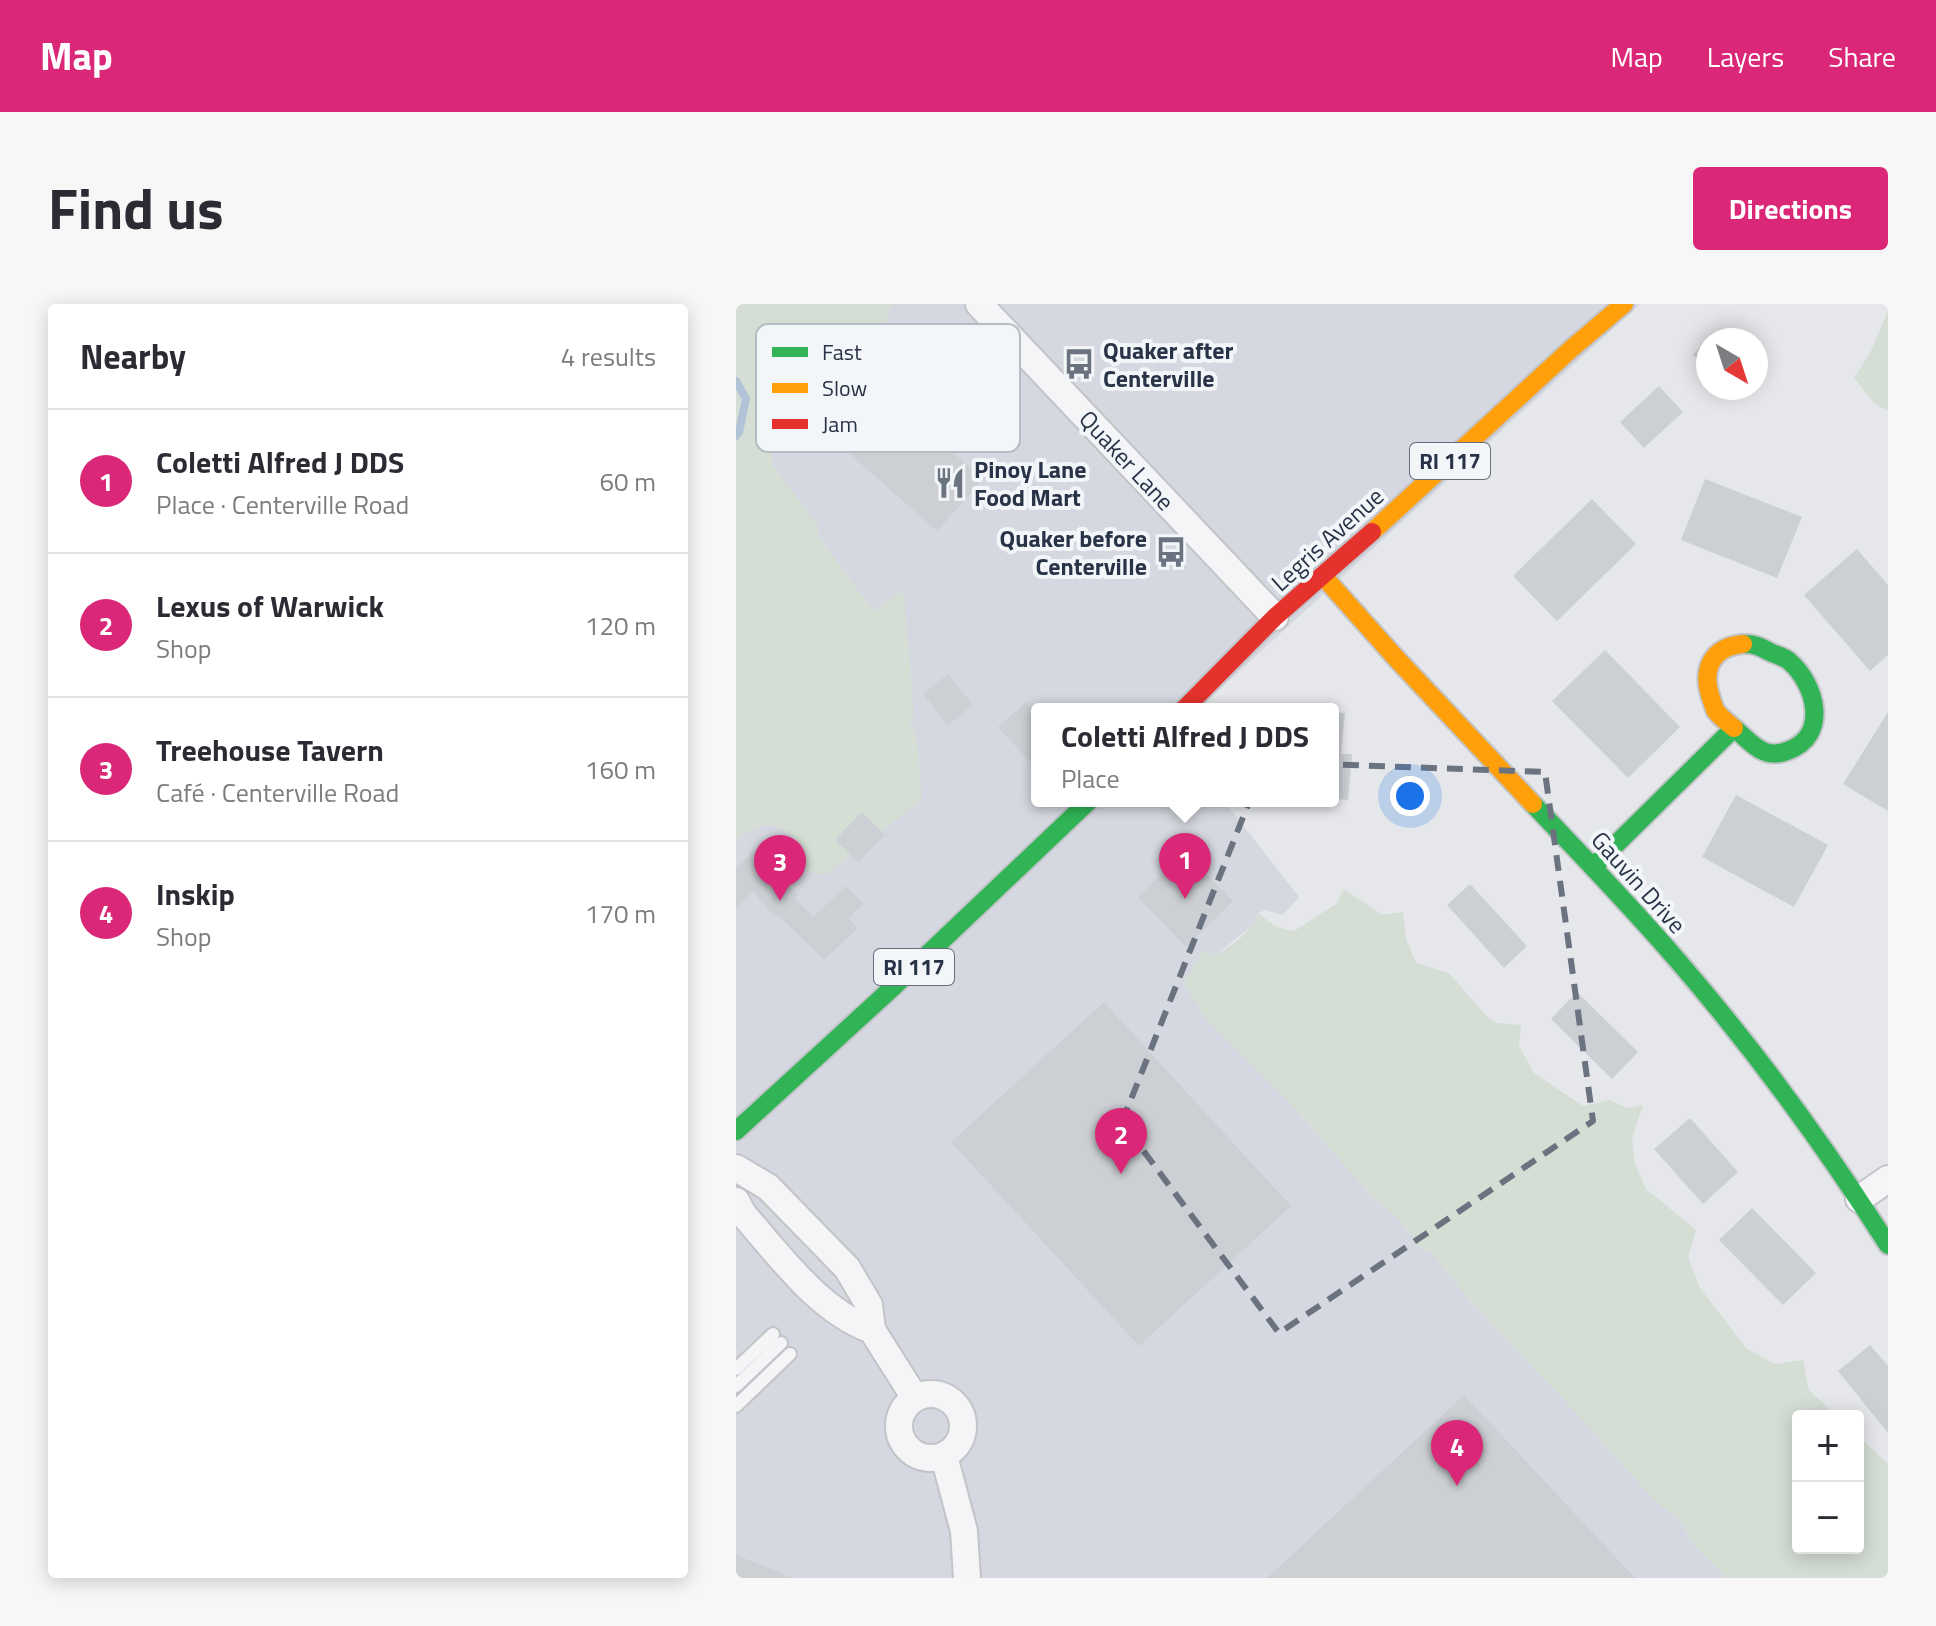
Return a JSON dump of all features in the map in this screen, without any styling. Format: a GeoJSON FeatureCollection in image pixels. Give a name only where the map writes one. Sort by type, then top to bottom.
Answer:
{"type":"FeatureCollection","features":[{"type":"Feature","properties":{"kind":"street","name":"Quaker Lane"},"geometry":{"type":"LineString","coordinates":[[979,304],[998,324]]}},
{"type":"Feature","properties":{"kind":"street","name":"Legris Avenue"},"geometry":{"type":"LineString","coordinates":[[1275,617],[1624,304]]}},
{"type":"Feature","properties":{"kind":"street","name":"Quaker Lane"},"geometry":{"type":"LineString","coordinates":[[1020,347],[1275,617]]}},
{"type":"Feature","properties":{"kind":"street","name":"Gauvin Drive"},"geometry":{"type":"LineString","coordinates":[[1323,576],[1380,643],[1687,970],[1801,1115],[1888,1245]]}},
{"type":"Feature","properties":{"kind":"street","name":"RI 117"},"geometry":{"type":"LineString","coordinates":[[1190,703],[1275,617]]}},
{"type":"Feature","properties":{"kind":"street"},"geometry":{"type":"LineString","coordinates":[[1752,643],[1788,660],[1803,678],[1813,693],[1812,731],[1791,750],[1777,754],[1762,751],[1734,728],[1715,710],[1707,687],[1708,665],[1716,655],[1732,645],[1752,643]]}},
{"type":"Feature","properties":{"kind":"street"},"geometry":{"type":"LineString","coordinates":[[1593,867],[1734,728]]}},
{"type":"Feature","properties":{"kind":"street","name":"RI 117"},"geometry":{"type":"LineString","coordinates":[[736,1131],[1083,807]]}},
{"type":"Feature","properties":{"kind":"street"},"geometry":{"type":"LineString","coordinates":[[736,1168],[768,1187],[847,1268],[869,1305],[872,1330],[915,1398]]}},
{"type":"Feature","properties":{"kind":"street"},"geometry":{"type":"LineString","coordinates":[[1859,1199],[1888,1179]]}},
{"type":"Feature","properties":{"kind":"street"},"geometry":{"type":"LineString","coordinates":[[736,1201],[743,1214],[821,1301],[853,1323],[872,1330]]}},
{"type":"Feature","properties":{"kind":"street"},"geometry":{"type":"LineString","coordinates":[[925,1394],[946,1397],[960,1413],[963,1433],[959,1443],[944,1456],[923,1457],[914,1453],[901,1438],[903,1411],[915,1398],[925,1394]]}},
{"type":"Feature","properties":{"kind":"street"},"geometry":{"type":"LineString","coordinates":[[944,1456],[964,1531],[967,1578]]}},
{"type":"Feature","properties":{"kind":"lane"},"geometry":{"type":"LineString","coordinates":[[736,1369],[777,1338],[736,1386]]}},
{"type":"Feature","properties":{"kind":"lane"},"geometry":{"type":"LineString","coordinates":[[736,1406],[790,1354]]}},
{"type":"Feature","properties":{"kind":"highlighted area"},"geometry":{"type":"Polygon","coordinates":[[[1265,762],[1545,772],[1593,1121],[1279,1333],[1122,1122],[1265,762]]]}},
{"type":"Feature","properties":{"kind":"shaded area"},"geometry":{"type":"Polygon","coordinates":[[[736,304],[893,304],[886,324],[756,324],[756,452],[772,452],[772,465],[818,525],[819,537],[873,611],[904,590],[914,715],[909,723],[916,732],[922,800],[825,875],[803,871],[794,836],[777,827],[765,825],[736,839],[736,304]]]}},
{"type":"Feature","properties":{"kind":"shaded area"},"geometry":{"type":"Polygon","coordinates":[[[893,304],[1640,304],[1205,703],[1031,703],[1031,807],[1229,807],[1299,897],[1283,915],[1265,910],[1258,913],[1255,923],[1215,956],[1204,951],[1203,1015],[1282,1094],[1375,1200],[1395,1215],[1422,1250],[1432,1253],[1470,1301],[1657,1503],[1679,1518],[1691,1541],[1726,1578],[736,1578],[736,839],[760,825],[777,825],[794,836],[798,860],[909,723],[903,591],[873,611],[819,537],[817,525],[772,465],[772,452],[1020,452],[1020,324],[886,324],[893,304]]]}},
{"type":"Feature","properties":{"kind":"shaded area"},"geometry":{"type":"Polygon","coordinates":[[[1888,311],[1888,411],[1875,404],[1854,378],[1870,353],[1888,311]]]}},
{"type":"Feature","properties":{"kind":"shaded area"},"geometry":{"type":"Polygon","coordinates":[[[1344,889],[1382,915],[1403,912],[1406,939],[1416,963],[1449,973],[1487,1017],[1497,1023],[1521,1025],[1519,1046],[1534,1073],[1583,1106],[1609,1100],[1628,1108],[1643,1105],[1632,1137],[1635,1164],[1646,1189],[1696,1230],[1688,1257],[1700,1288],[1747,1349],[1775,1364],[1803,1360],[1809,1390],[1831,1410],[1792,1410],[1792,1554],[1864,1554],[1864,1442],[1888,1464],[1888,1578],[1726,1578],[1691,1541],[1679,1518],[1657,1503],[1470,1301],[1432,1253],[1422,1250],[1395,1215],[1375,1200],[1282,1094],[1203,1015],[1183,983],[1203,951],[1215,956],[1227,948],[1246,932],[1258,913],[1276,927],[1294,931],[1336,904],[1344,889]]]}},
{"type":"Feature","properties":{"kind":"building"},"geometry":{"type":"Polygon","coordinates":[[[1659,386],[1683,412],[1644,448],[1620,422],[1659,386]]]}},
{"type":"Feature","properties":{"kind":"building"},"geometry":{"type":"Polygon","coordinates":[[[848,452],[952,452],[983,479],[937,531],[848,452]]]}},
{"type":"Feature","properties":{"kind":"building"},"geometry":{"type":"Polygon","coordinates":[[[1705,479],[1802,517],[1777,578],[1681,540],[1705,479]]]}},
{"type":"Feature","properties":{"kind":"building"},"geometry":{"type":"Polygon","coordinates":[[[1592,499],[1636,544],[1557,621],[1513,576],[1592,499]]]}},
{"type":"Feature","properties":{"kind":"building"},"geometry":{"type":"Polygon","coordinates":[[[1857,549],[1888,585],[1888,655],[1870,671],[1804,595],[1857,549]]]}},
{"type":"Feature","properties":{"kind":"building"},"geometry":{"type":"Polygon","coordinates":[[[1605,650],[1680,727],[1628,778],[1552,701],[1605,650]]]}},
{"type":"Feature","properties":{"kind":"building"},"geometry":{"type":"Polygon","coordinates":[[[948,674],[973,705],[948,725],[923,694],[948,674]]]}},
{"type":"Feature","properties":{"kind":"building"},"geometry":{"type":"Polygon","coordinates":[[[1026,702],[1031,707],[1031,761],[1030,762],[998,727],[1026,702]]]}},
{"type":"Feature","properties":{"kind":"building"},"geometry":{"type":"Polygon","coordinates":[[[1339,712],[1345,713],[1341,754],[1352,754],[1348,800],[1339,799],[1339,712]]]}},
{"type":"Feature","properties":{"kind":"building"},"geometry":{"type":"Polygon","coordinates":[[[1888,712],[1888,811],[1843,784],[1888,712]]]}},
{"type":"Feature","properties":{"kind":"building"},"geometry":{"type":"Polygon","coordinates":[[[1736,795],[1828,845],[1794,907],[1702,857],[1736,795]]]}},
{"type":"Feature","properties":{"kind":"building"},"geometry":{"type":"Polygon","coordinates":[[[862,812],[885,835],[858,862],[835,840],[862,812]]]}},
{"type":"Feature","properties":{"kind":"building"},"geometry":{"type":"Polygon","coordinates":[[[769,837],[783,852],[769,865],[798,895],[795,898],[813,917],[846,886],[863,904],[848,918],[858,928],[824,960],[753,892],[736,908],[736,868],[769,837]]]}},
{"type":"Feature","properties":{"kind":"building"},"geometry":{"type":"Polygon","coordinates":[[[1185,852],[1233,901],[1186,947],[1138,897],[1185,852]]]}},
{"type":"Feature","properties":{"kind":"building"},"geometry":{"type":"Polygon","coordinates":[[[1470,884],[1527,946],[1504,968],[1447,905],[1470,884]]]}},
{"type":"Feature","properties":{"kind":"building"},"geometry":{"type":"Polygon","coordinates":[[[1577,992],[1638,1052],[1612,1079],[1551,1019],[1577,992]]]}},
{"type":"Feature","properties":{"kind":"building"},"geometry":{"type":"Polygon","coordinates":[[[1104,1002],[1291,1206],[1139,1346],[951,1142],[1104,1002]]]}},
{"type":"Feature","properties":{"kind":"building"},"geometry":{"type":"Polygon","coordinates":[[[1690,1118],[1738,1172],[1703,1204],[1654,1149],[1690,1118]]]}},
{"type":"Feature","properties":{"kind":"building"},"geometry":{"type":"Polygon","coordinates":[[[1752,1208],[1816,1273],[1783,1305],[1719,1240],[1752,1208]]]}},
{"type":"Feature","properties":{"kind":"building"},"geometry":{"type":"Polygon","coordinates":[[[1870,1345],[1888,1366],[1888,1433],[1838,1371],[1870,1345]]]}},
{"type":"Feature","properties":{"kind":"building"},"geometry":{"type":"Polygon","coordinates":[[[1464,1395],[1635,1578],[1267,1578],[1464,1395]]]}},
{"type":"Feature","properties":{"kind":"building"},"geometry":{"type":"Polygon","coordinates":[[[736,1555],[793,1578],[736,1578],[736,1555]]]}},
{"type":"Feature","properties":{"kind":"waterway"},"geometry":{"type":"LineString","coordinates":[[736,381],[746,399],[736,436]]}},
{"type":"Feature","properties":{"kind":"traffic: fast"},"geometry":{"type":"LineString","coordinates":[[1593,867],[1734,728],[1756,747],[1772,754],[1801,744],[1809,734],[1814,722],[1812,696],[1798,671],[1783,657],[1758,646],[1743,644]]}},
{"type":"Feature","properties":{"kind":"traffic: fast"},"geometry":{"type":"LineString","coordinates":[[1533,804],[1643,921],[1734,1029],[1814,1135],[1888,1245]]}},
{"type":"Feature","properties":{"kind":"traffic: fast"},"geometry":{"type":"LineString","coordinates":[[736,1131],[1083,807]]}},
{"type":"Feature","properties":{"kind":"traffic: slow"},"geometry":{"type":"LineString","coordinates":[[1372,532],[1624,304]]}},
{"type":"Feature","properties":{"kind":"traffic: slow"},"geometry":{"type":"LineString","coordinates":[[1323,576],[1533,804]]}},
{"type":"Feature","properties":{"kind":"traffic: slow"},"geometry":{"type":"LineString","coordinates":[[1734,728],[1715,710],[1707,678],[1717,655],[1732,646],[1743,644]]}},
{"type":"Feature","properties":{"kind":"traffic: jam"},"geometry":{"type":"LineString","coordinates":[[1190,703],[1275,617],[1372,532]]}},
{"type":"Feature","properties":{"kind":"place","name":"Quaker after Centerville"},"geometry":{"type":"Point","coordinates":[1079,364]}},
{"type":"Feature","properties":{"kind":"place","name":"Pinoy Lane Food Mart"},"geometry":{"type":"Point","coordinates":[950,483]}},
{"type":"Feature","properties":{"kind":"place","name":"Quaker before Centerville"},"geometry":{"type":"Point","coordinates":[1171,552]}},
{"type":"Feature","properties":{"kind":"place","name":"Coletti Alfred J DDS"},"geometry":{"type":"Point","coordinates":[1185,899]}},
{"type":"Feature","properties":{"kind":"place","name":"Treehouse Tavern"},"geometry":{"type":"Point","coordinates":[780,901]}},
{"type":"Feature","properties":{"kind":"place","name":"Lexus of Warwick"},"geometry":{"type":"Point","coordinates":[1121,1174]}},
{"type":"Feature","properties":{"kind":"place","name":"Inskip"},"geometry":{"type":"Point","coordinates":[1457,1486]}}]}
